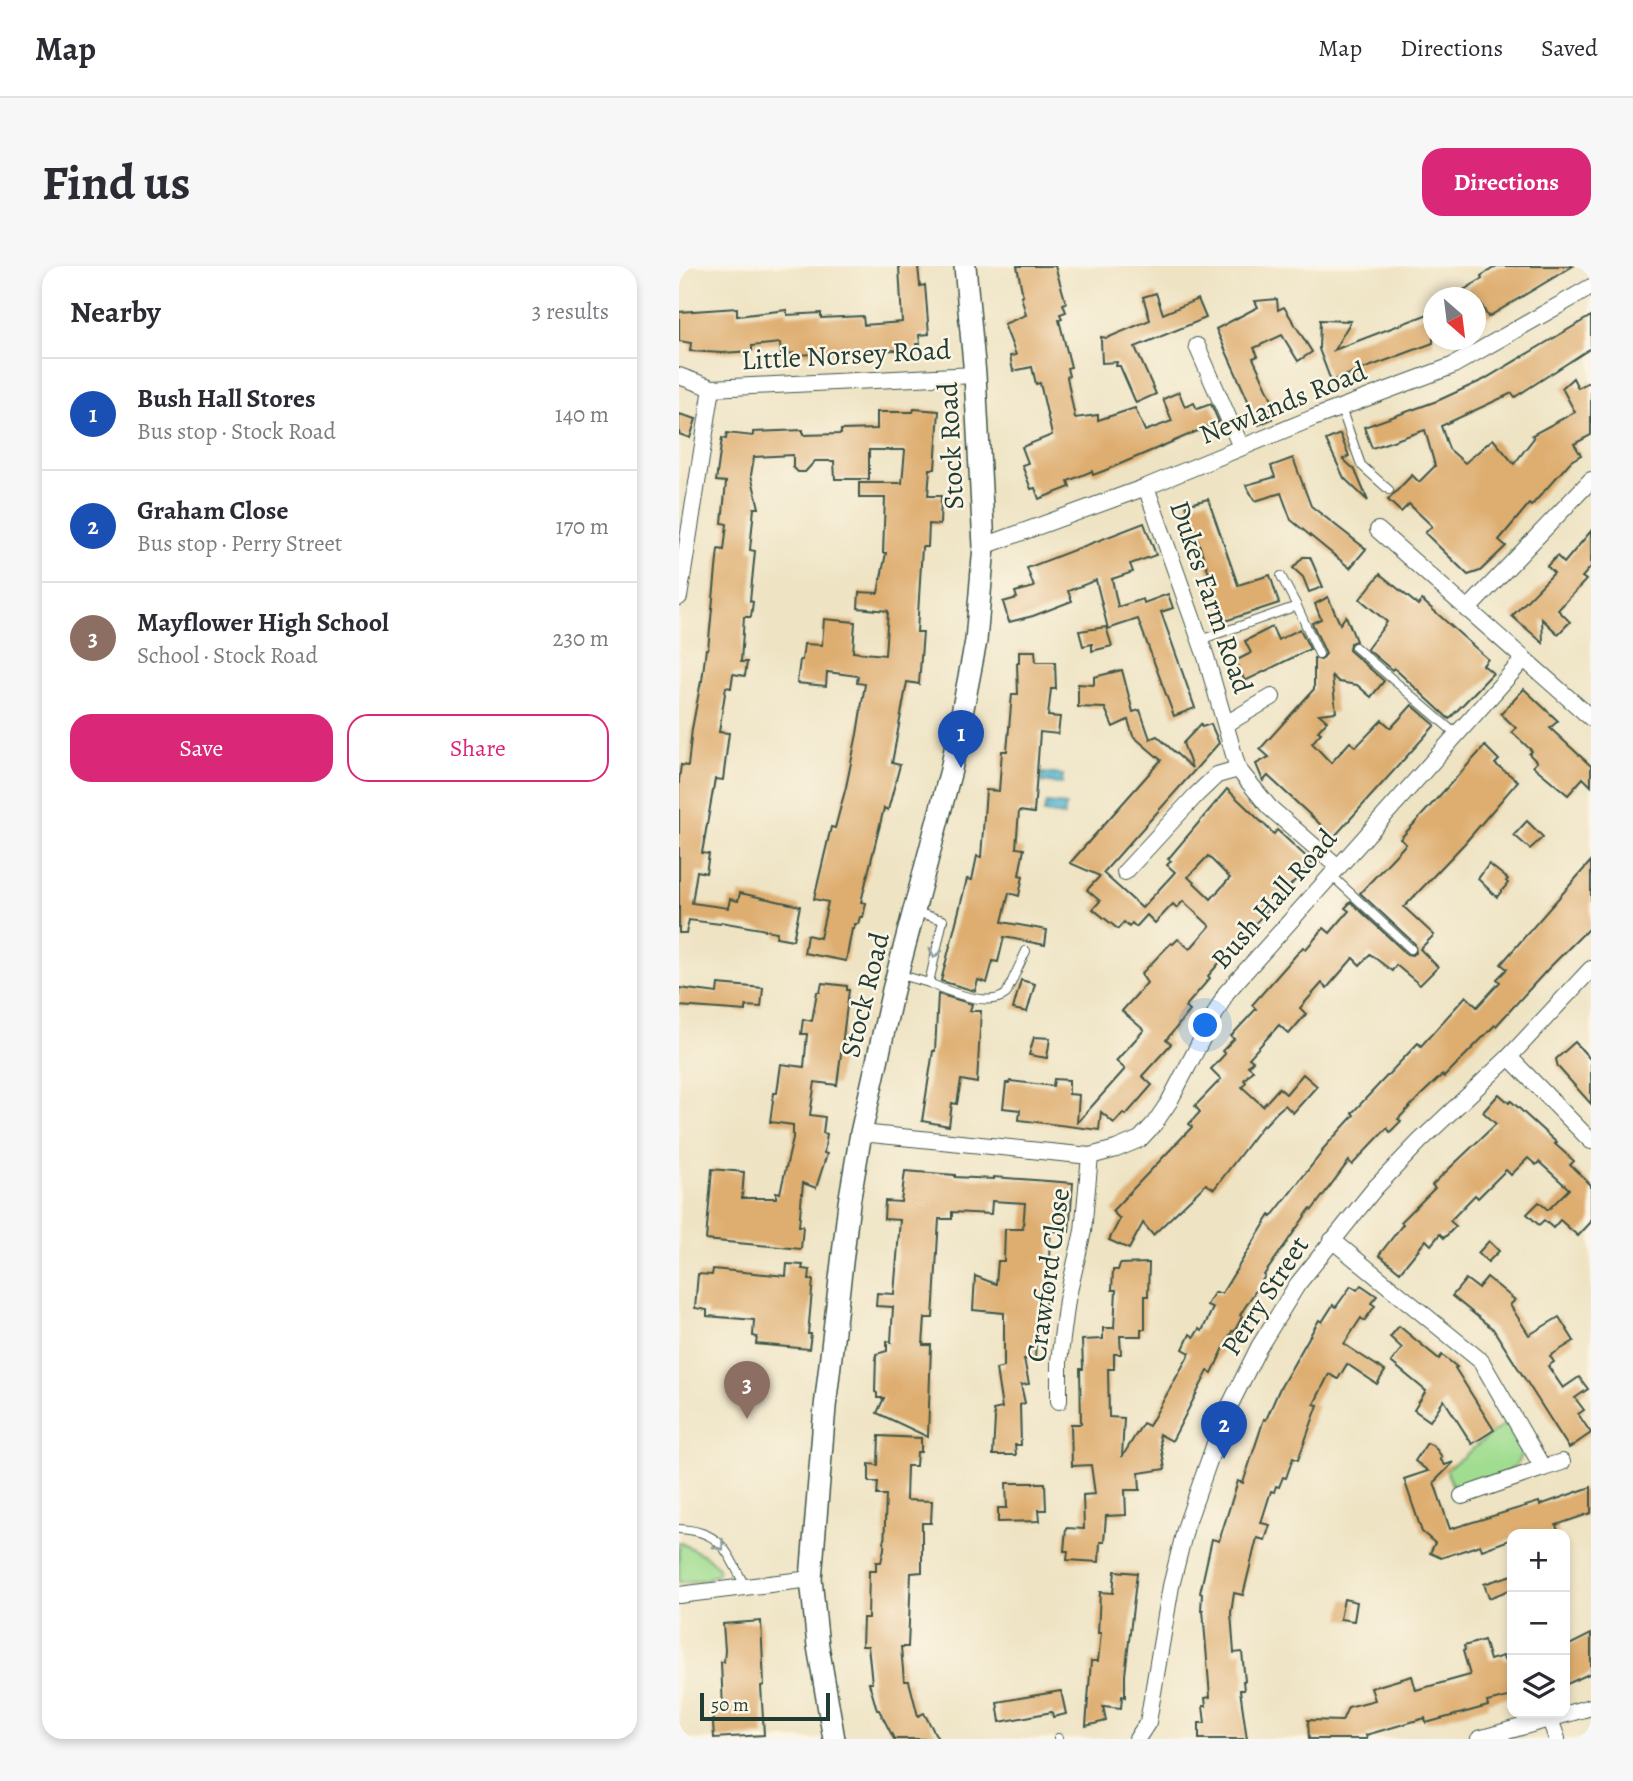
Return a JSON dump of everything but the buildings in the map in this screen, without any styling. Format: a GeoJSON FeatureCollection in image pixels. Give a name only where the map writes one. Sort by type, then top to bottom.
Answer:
{"type":"FeatureCollection","features":[{"type":"Feature","properties":{"kind":"main road","name":"Stock Road"},"geometry":{"type":"LineString","coordinates":[[834,1739],[818,1646],[811,1579],[825,1408],[849,1202],[861,1133],[898,974],[951,770],[976,641],[984,546],[975,375],[965,266]]}},
{"type":"Feature","properties":{"kind":"street","name":"Newlands Road"},"geometry":{"type":"LineString","coordinates":[[984,546],[1146,486],[1452,366],[1591,287]]}},
{"type":"Feature","properties":{"kind":"street"},"geometry":{"type":"LineString","coordinates":[[1197,346],[1241,447]]}},
{"type":"Feature","properties":{"kind":"street","name":"Little Norsey Road"},"geometry":{"type":"LineString","coordinates":[[679,376],[712,387],[975,375]]}},
{"type":"Feature","properties":{"kind":"street"},"geometry":{"type":"LineString","coordinates":[[679,597],[712,387]]}},
{"type":"Feature","properties":{"kind":"street"},"geometry":{"type":"LineString","coordinates":[[1467,610],[1591,480]]}},
{"type":"Feature","properties":{"kind":"street","name":"Dukes Farm Road"},"geometry":{"type":"LineString","coordinates":[[1146,486],[1200,640],[1238,769],[1269,807],[1335,871]]}},
{"type":"Feature","properties":{"kind":"street"},"geometry":{"type":"LineString","coordinates":[[1378,530],[1591,718]]}},
{"type":"Feature","properties":{"kind":"street","name":"Bush Hall Road"},"geometry":{"type":"LineString","coordinates":[[861,1133],[1090,1156],[1140,1139],[1169,1102],[1226,993],[1524,659]]}},
{"type":"Feature","properties":{"kind":"street","name":"Dukes Farm Road"},"geometry":{"type":"LineString","coordinates":[[1226,724],[1272,697]]}},
{"type":"Feature","properties":{"kind":"street"},"geometry":{"type":"LineString","coordinates":[[1125,872],[1217,775],[1238,769]]}},
{"type":"Feature","properties":{"kind":"street","name":"Perry Street"},"geometry":{"type":"LineString","coordinates":[[1137,1739],[1148,1722],[1171,1587],[1186,1526],[1225,1415],[1259,1347],[1297,1285],[1375,1188],[1420,1141],[1509,1057],[1591,969]]}},
{"type":"Feature","properties":{"kind":"street"},"geometry":{"type":"LineString","coordinates":[[1509,1057],[1591,1141]]}},
{"type":"Feature","properties":{"kind":"street","name":"Crawford Close"},"geometry":{"type":"LineString","coordinates":[[1059,1401],[1062,1337],[1067,1300],[1083,1231],[1090,1156]]}},
{"type":"Feature","properties":{"kind":"street"},"geometry":{"type":"LineString","coordinates":[[1332,1240],[1481,1361],[1543,1468]]}},
{"type":"Feature","properties":{"kind":"street"},"geometry":{"type":"LineString","coordinates":[[1462,1496],[1562,1462]]}},
{"type":"Feature","properties":{"kind":"street"},"geometry":{"type":"LineString","coordinates":[[679,1595],[811,1579]]}},
{"type":"Feature","properties":{"kind":"street"},"geometry":{"type":"LineString","coordinates":[[1479,1739],[1591,1707]]}},
{"type":"Feature","properties":{"kind":"street"},"geometry":{"type":"LineString","coordinates":[[1551,1719],[1557,1739]]}},
{"type":"Feature","properties":{"kind":"lane"},"geometry":{"type":"LineString","coordinates":[[1341,408],[1361,465],[1389,490]]}},
{"type":"Feature","properties":{"kind":"lane"},"geometry":{"type":"LineString","coordinates":[[1281,576],[1319,654]]}},
{"type":"Feature","properties":{"kind":"lane"},"geometry":{"type":"LineString","coordinates":[[1200,640],[1297,606]]}},
{"type":"Feature","properties":{"kind":"lane"},"geometry":{"type":"LineString","coordinates":[[1355,647],[1455,734]]}},
{"type":"Feature","properties":{"kind":"lane"},"geometry":{"type":"LineString","coordinates":[[1335,871],[1411,949]]}},
{"type":"Feature","properties":{"kind":"lane"},"geometry":{"type":"LineString","coordinates":[[915,912],[943,920],[929,983]]}},
{"type":"Feature","properties":{"kind":"lane"},"geometry":{"type":"LineString","coordinates":[[898,974],[970,996],[1001,999],[1006,994],[1026,951]]}},
{"type":"Feature","properties":{"kind":"lane"},"geometry":{"type":"LineString","coordinates":[[679,1529],[708,1533],[721,1544],[745,1586]]}},
{"type":"Feature","properties":{"kind":"green space"},"geometry":{"type":"Polygon","coordinates":[[[1509,1420],[1521,1445],[1521,1456],[1516,1464],[1498,1476],[1454,1489],[1446,1470],[1509,1420]]]}},
{"type":"Feature","properties":{"kind":"green space"},"geometry":{"type":"Polygon","coordinates":[[[679,1542],[706,1556],[717,1566],[719,1571],[716,1575],[679,1582],[679,1542]]]}},
{"type":"Feature","properties":{"kind":"water"},"geometry":{"type":"Polygon","coordinates":[[[1042,773],[1063,775],[1062,784],[1041,782],[1042,773]]]}},
{"type":"Feature","properties":{"kind":"water"},"geometry":{"type":"Polygon","coordinates":[[[1046,803],[1066,805],[1064,816],[1044,813],[1046,803]]]}},
{"type":"Feature","properties":{"kind":"place","name":"Bush Hall Stores"},"geometry":{"type":"Point","coordinates":[961,768]}},
{"type":"Feature","properties":{"kind":"place","name":"Mayflower High School"},"geometry":{"type":"Point","coordinates":[747,1419]}},
{"type":"Feature","properties":{"kind":"place","name":"Graham Close"},"geometry":{"type":"Point","coordinates":[1224,1459]}}]}
